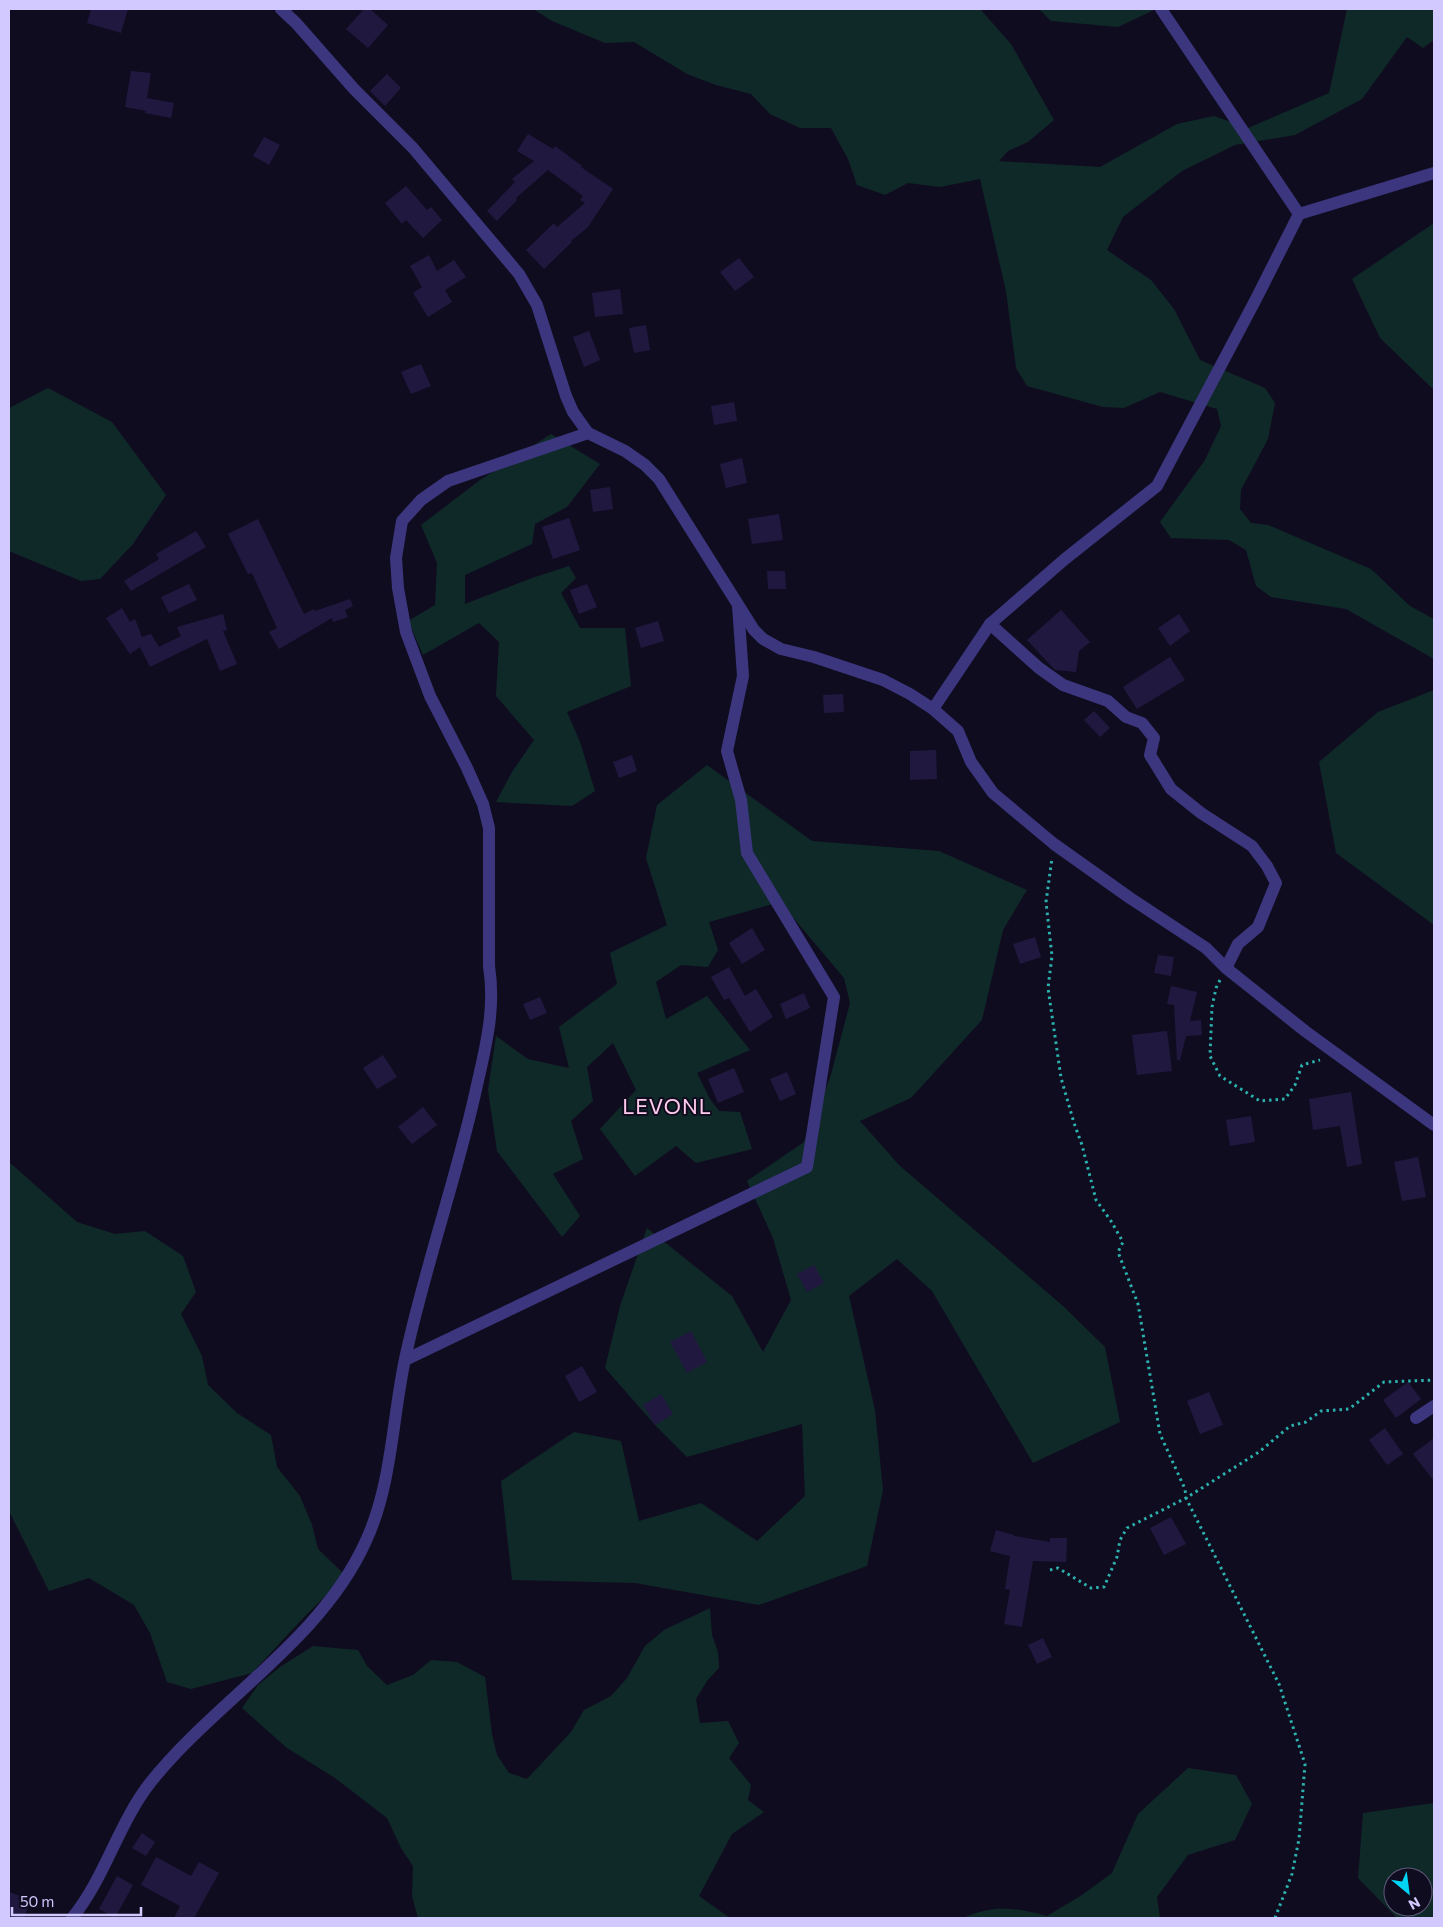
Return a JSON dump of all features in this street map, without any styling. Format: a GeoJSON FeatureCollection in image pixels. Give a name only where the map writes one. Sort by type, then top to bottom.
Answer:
{"type":"FeatureCollection","features":[{"type":"Feature","properties":{"kind":"street"},"geometry":{"type":"LineString","coordinates":[[281,9],[296,23],[354,89],[413,148],[519,274],[537,305],[566,396],[573,412],[588,432],[625,450],[646,465],[659,479],[754,630],[763,639],[781,649],[883,680],[933,709],[958,731],[971,762],[993,793],[1054,844],[1130,898],[1206,948],[1226,968],[1338,1055],[1434,1125]]}},
{"type":"Feature","properties":{"kind":"street"},"geometry":{"type":"LineString","coordinates":[[1161,9],[1299,214]]}},
{"type":"Feature","properties":{"kind":"street"},"geometry":{"type":"LineString","coordinates":[[933,709],[990,624],[1065,559],[1157,486],[1299,214],[1434,173]]}},
{"type":"Feature","properties":{"kind":"street"},"geometry":{"type":"LineString","coordinates":[[72,1918],[85,1899],[136,1805],[150,1784],[198,1729],[261,1672],[313,1620],[343,1583],[366,1543],[377,1512],[388,1469],[404,1360],[470,1116],[492,1008],[492,985],[489,966],[489,828],[483,804],[430,696],[406,632],[398,588],[396,558],[402,521],[421,500],[448,481],[588,432]]}},
{"type":"Feature","properties":{"kind":"street"},"geometry":{"type":"LineString","coordinates":[[404,1360],[807,1167],[834,997],[747,852],[741,800],[727,750],[743,676],[738,605]]}},
{"type":"Feature","properties":{"kind":"street"},"geometry":{"type":"LineString","coordinates":[[990,624],[1039,668],[1063,685],[1108,701],[1126,717],[1142,723],[1154,738],[1150,755],[1171,789],[1201,814],[1252,846],[1267,866],[1276,883],[1258,927],[1238,944],[1226,968]]}},
{"type":"Feature","properties":{"kind":"street"},"geometry":{"type":"LineString","coordinates":[[1416,1418],[1434,1406]]}},
{"type":"Feature","properties":{"kind":"path"},"geometry":{"type":"LineString","coordinates":[[1054,844],[1046,902],[1052,956],[1048,988],[1061,1078],[1082,1145],[1096,1200],[1123,1242],[1118,1252],[1138,1304],[1160,1434],[1185,1489],[1186,1498],[1279,1684],[1305,1764],[1299,1838],[1292,1874],[1275,1918]]}},
{"type":"Feature","properties":{"kind":"path"},"geometry":{"type":"LineString","coordinates":[[1226,968],[1216,988],[1212,1008],[1210,1056],[1220,1076],[1260,1102],[1285,1099],[1295,1085],[1302,1066],[1338,1055]]}},
{"type":"Feature","properties":{"kind":"path"},"geometry":{"type":"LineString","coordinates":[[1050,1570],[1058,1568],[1091,1588],[1104,1587],[1117,1557],[1120,1540],[1127,1528],[1186,1498],[1259,1452],[1290,1426],[1306,1422],[1321,1411],[1349,1409],[1384,1382],[1434,1380]]}},
{"type":"Feature","properties":{"kind":"green space"},"geometry":{"type":"Polygon","coordinates":[[[533,9],[980,9],[1011,44],[1054,120],[1028,142],[1008,151],[999,161],[1100,167],[1177,124],[1214,116],[1248,128],[1329,93],[1347,9],[1434,9],[1434,40],[1423,48],[1407,37],[1362,99],[1295,135],[1235,145],[1182,171],[1123,217],[1107,250],[1151,280],[1174,309],[1200,360],[1265,388],[1275,403],[1268,439],[1241,490],[1240,509],[1251,523],[1268,525],[1371,569],[1410,606],[1434,619],[1434,659],[1346,609],[1271,597],[1256,586],[1246,550],[1229,540],[1171,538],[1160,522],[1205,460],[1221,426],[1217,409],[1160,392],[1124,408],[1103,407],[1027,386],[1016,368],[1006,291],[980,179],[940,187],[908,183],[885,195],[857,185],[848,159],[831,128],[800,128],[770,114],[751,94],[716,85],[687,74],[634,42],[605,43],[552,21],[533,9]]]}},
{"type":"Feature","properties":{"kind":"green space"},"geometry":{"type":"Polygon","coordinates":[[[1039,9],[1156,9],[1118,27],[1051,21],[1039,9]]]}},
{"type":"Feature","properties":{"kind":"green space"},"geometry":{"type":"Polygon","coordinates":[[[1434,223],[1434,390],[1380,338],[1352,279],[1434,223]]]}},
{"type":"Feature","properties":{"kind":"green space"},"geometry":{"type":"Polygon","coordinates":[[[48,388],[112,422],[166,495],[133,544],[100,579],[81,581],[9,551],[9,409],[48,388]]]}},
{"type":"Feature","properties":{"kind":"green space"},"geometry":{"type":"Polygon","coordinates":[[[551,434],[600,464],[567,507],[535,524],[532,544],[465,575],[465,604],[569,566],[576,578],[561,593],[580,628],[625,628],[631,686],[567,712],[580,742],[595,791],[572,806],[496,802],[512,772],[534,740],[496,696],[499,642],[479,623],[423,655],[408,621],[435,605],[437,563],[421,525],[480,480],[551,434]]]}},
{"type":"Feature","properties":{"kind":"green space"},"geometry":{"type":"Polygon","coordinates":[[[1434,690],[1434,925],[1336,853],[1319,762],[1378,712],[1434,690]]]}},
{"type":"Feature","properties":{"kind":"green space"},"geometry":{"type":"Polygon","coordinates":[[[707,765],[812,841],[939,851],[1027,890],[1003,930],[982,1020],[911,1098],[860,1121],[899,1165],[1063,1306],[1105,1347],[1120,1422],[1033,1463],[932,1291],[897,1259],[849,1296],[875,1410],[883,1490],[867,1566],[759,1605],[635,1583],[512,1580],[501,1481],[574,1432],[621,1441],[639,1521],[701,1503],[757,1541],[805,1496],[802,1424],[687,1457],[655,1425],[605,1368],[620,1306],[647,1228],[732,1296],[763,1352],[791,1300],[773,1238],[747,1181],[804,1142],[830,1078],[850,1003],[844,978],[780,902],[709,922],[718,950],[708,967],[681,965],[656,982],[666,1019],[707,996],[750,1050],[697,1073],[710,1099],[719,1111],[740,1112],[752,1149],[696,1163],[676,1146],[635,1176],[600,1129],[636,1090],[613,1043],[587,1067],[593,1101],[571,1121],[583,1159],[553,1174],[580,1216],[562,1237],[497,1151],[488,1090],[496,1036],[528,1059],[569,1068],[559,1027],[617,984],[610,953],[667,925],[646,858],[657,805],[707,765]]]}},
{"type":"Feature","properties":{"kind":"green space"},"geometry":{"type":"Polygon","coordinates":[[[9,1162],[77,1222],[115,1234],[145,1231],[183,1256],[196,1292],[181,1314],[202,1356],[208,1385],[237,1413],[271,1435],[277,1467],[300,1496],[312,1525],[318,1549],[346,1576],[306,1615],[252,1673],[191,1689],[167,1682],[150,1633],[134,1605],[89,1578],[49,1591],[9,1511],[9,1162]]]}},
{"type":"Feature","properties":{"kind":"green space"},"geometry":{"type":"Polygon","coordinates":[[[710,1608],[712,1635],[718,1652],[719,1668],[707,1681],[696,1699],[700,1723],[728,1721],[739,1743],[729,1758],[751,1785],[748,1800],[764,1812],[732,1834],[699,1896],[730,1918],[418,1918],[412,1896],[413,1866],[401,1848],[387,1818],[335,1778],[287,1748],[242,1708],[258,1685],[280,1667],[313,1646],[358,1650],[367,1666],[387,1685],[413,1675],[431,1660],[457,1662],[485,1677],[492,1734],[497,1755],[509,1773],[527,1779],[571,1732],[584,1710],[611,1696],[627,1678],[645,1646],[664,1630],[710,1608]]]}},
{"type":"Feature","properties":{"kind":"green space"},"geometry":{"type":"Polygon","coordinates":[[[1188,1768],[1236,1775],[1252,1804],[1235,1840],[1188,1855],[1157,1897],[1160,1918],[963,1918],[995,1909],[1015,1909],[1047,1916],[1082,1895],[1112,1873],[1138,1814],[1188,1768]]]}},
{"type":"Feature","properties":{"kind":"green space"},"geometry":{"type":"Polygon","coordinates":[[[1434,1803],[1434,1918],[1396,1917],[1433,1917],[1433,1867],[1383,1867],[1383,1904],[1358,1878],[1363,1813],[1434,1803]]]}},
{"type":"Feature","properties":{"kind":"building"},"geometry":{"type":"Polygon","coordinates":[[[91,9],[128,9],[121,33],[87,23],[91,9]]]}},
{"type":"Feature","properties":{"kind":"building"},"geometry":{"type":"Polygon","coordinates":[[[364,9],[370,9],[388,25],[368,48],[346,29],[364,9]]]}},
{"type":"Feature","properties":{"kind":"building"},"geometry":{"type":"Polygon","coordinates":[[[131,71],[151,73],[147,98],[174,103],[171,118],[125,107],[131,71]]]}},
{"type":"Feature","properties":{"kind":"building"},"geometry":{"type":"Polygon","coordinates":[[[387,74],[401,88],[385,106],[370,91],[387,74]]]}},
{"type":"Feature","properties":{"kind":"building"},"geometry":{"type":"Polygon","coordinates":[[[528,134],[553,149],[555,146],[613,189],[588,227],[571,241],[544,269],[526,250],[554,223],[557,227],[585,203],[580,200],[583,196],[548,170],[516,198],[517,200],[497,221],[487,211],[515,182],[512,179],[534,161],[517,151],[528,134]]]}},
{"type":"Feature","properties":{"kind":"building"},"geometry":{"type":"Polygon","coordinates":[[[264,137],[280,145],[269,165],[253,156],[264,137]]]}},
{"type":"Feature","properties":{"kind":"building"},"geometry":{"type":"Polygon","coordinates":[[[406,186],[427,210],[431,207],[442,220],[423,238],[406,220],[402,224],[385,203],[406,186]]]}},
{"type":"Feature","properties":{"kind":"building"},"geometry":{"type":"Polygon","coordinates":[[[429,255],[437,271],[454,260],[466,277],[445,290],[452,302],[428,317],[413,293],[422,287],[410,266],[429,255]]]}},
{"type":"Feature","properties":{"kind":"building"},"geometry":{"type":"Polygon","coordinates":[[[739,258],[754,277],[735,291],[720,272],[739,258]]]}},
{"type":"Feature","properties":{"kind":"building"},"geometry":{"type":"Polygon","coordinates":[[[620,289],[623,314],[595,317],[592,293],[620,289]]]}},
{"type":"Feature","properties":{"kind":"building"},"geometry":{"type":"Polygon","coordinates":[[[646,325],[650,350],[634,353],[629,328],[646,325]]]}},
{"type":"Feature","properties":{"kind":"building"},"geometry":{"type":"Polygon","coordinates":[[[589,331],[600,360],[584,367],[573,337],[589,331]]]}},
{"type":"Feature","properties":{"kind":"building"},"geometry":{"type":"Polygon","coordinates":[[[421,364],[431,386],[411,394],[401,372],[421,364]]]}},
{"type":"Feature","properties":{"kind":"building"},"geometry":{"type":"Polygon","coordinates":[[[734,402],[737,421],[714,425],[711,406],[734,402]]]}},
{"type":"Feature","properties":{"kind":"building"},"geometry":{"type":"Polygon","coordinates":[[[742,458],[747,483],[726,488],[720,464],[742,458]]]}},
{"type":"Feature","properties":{"kind":"building"},"geometry":{"type":"Polygon","coordinates":[[[610,487],[613,509],[593,512],[590,490],[610,487]]]}},
{"type":"Feature","properties":{"kind":"building"},"geometry":{"type":"Polygon","coordinates":[[[779,514],[783,540],[752,544],[748,519],[779,514]]]}},
{"type":"Feature","properties":{"kind":"building"},"geometry":{"type":"Polygon","coordinates":[[[569,518],[580,550],[553,559],[542,527],[569,518]]]}},
{"type":"Feature","properties":{"kind":"building"},"geometry":{"type":"Polygon","coordinates":[[[258,519],[304,614],[314,609],[315,611],[350,599],[353,606],[345,610],[348,617],[333,622],[332,618],[279,649],[269,632],[277,628],[252,573],[248,574],[228,534],[258,519]]]}},
{"type":"Feature","properties":{"kind":"building"},"geometry":{"type":"Polygon","coordinates":[[[196,531],[206,547],[131,591],[124,581],[159,559],[156,554],[196,531]]]}},
{"type":"Feature","properties":{"kind":"building"},"geometry":{"type":"Polygon","coordinates":[[[767,571],[785,571],[786,589],[768,589],[767,571]]]}},
{"type":"Feature","properties":{"kind":"building"},"geometry":{"type":"Polygon","coordinates":[[[189,584],[197,600],[169,613],[161,597],[189,584]]]}},
{"type":"Feature","properties":{"kind":"building"},"geometry":{"type":"Polygon","coordinates":[[[587,584],[597,607],[579,614],[570,590],[587,584]]]}},
{"type":"Feature","properties":{"kind":"building"},"geometry":{"type":"Polygon","coordinates":[[[122,608],[130,622],[135,619],[142,637],[151,634],[159,647],[181,636],[177,627],[223,614],[227,630],[223,631],[237,664],[220,671],[207,639],[150,667],[140,647],[130,654],[106,618],[122,608]]]}},
{"type":"Feature","properties":{"kind":"building"},"geometry":{"type":"Polygon","coordinates":[[[1061,610],[1090,642],[1079,651],[1076,672],[1055,670],[1027,640],[1061,610]]]}},
{"type":"Feature","properties":{"kind":"building"},"geometry":{"type":"Polygon","coordinates":[[[1179,614],[1190,631],[1170,646],[1158,628],[1179,614]]]}},
{"type":"Feature","properties":{"kind":"building"},"geometry":{"type":"Polygon","coordinates":[[[658,621],[664,641],[641,648],[635,628],[658,621]]]}},
{"type":"Feature","properties":{"kind":"building"},"geometry":{"type":"Polygon","coordinates":[[[1170,657],[1185,680],[1137,709],[1123,687],[1170,657]]]}},
{"type":"Feature","properties":{"kind":"building"},"geometry":{"type":"Polygon","coordinates":[[[843,694],[844,712],[824,713],[823,695],[843,694]]]}},
{"type":"Feature","properties":{"kind":"building"},"geometry":{"type":"Polygon","coordinates":[[[1094,711],[1110,728],[1100,737],[1084,720],[1094,711]]]}},
{"type":"Feature","properties":{"kind":"building"},"geometry":{"type":"Polygon","coordinates":[[[936,750],[937,779],[910,780],[910,751],[936,750]]]}},
{"type":"Feature","properties":{"kind":"building"},"geometry":{"type":"Polygon","coordinates":[[[632,755],[637,771],[619,778],[613,762],[632,755]]]}},
{"type":"Feature","properties":{"kind":"building"},"geometry":{"type":"Polygon","coordinates":[[[752,928],[765,950],[742,964],[729,943],[752,928]]]}},
{"type":"Feature","properties":{"kind":"building"},"geometry":{"type":"Polygon","coordinates":[[[1035,937],[1041,957],[1020,964],[1013,944],[1035,937]]]}},
{"type":"Feature","properties":{"kind":"building"},"geometry":{"type":"Polygon","coordinates":[[[1158,955],[1174,957],[1171,976],[1154,973],[1158,955]]]}},
{"type":"Feature","properties":{"kind":"building"},"geometry":{"type":"Polygon","coordinates":[[[729,967],[745,996],[756,989],[773,1017],[750,1032],[729,998],[724,1000],[711,977],[729,967]]]}},
{"type":"Feature","properties":{"kind":"building"},"geometry":{"type":"Polygon","coordinates":[[[1171,986],[1197,992],[1190,1021],[1201,1020],[1202,1035],[1186,1036],[1180,1060],[1177,1060],[1174,1005],[1167,1004],[1171,986]]]}},
{"type":"Feature","properties":{"kind":"building"},"geometry":{"type":"Polygon","coordinates":[[[804,993],[810,1008],[786,1019],[780,1004],[804,993]]]}},
{"type":"Feature","properties":{"kind":"building"},"geometry":{"type":"Polygon","coordinates":[[[540,997],[547,1013],[530,1020],[523,1004],[540,997]]]}},
{"type":"Feature","properties":{"kind":"building"},"geometry":{"type":"Polygon","coordinates":[[[1167,1031],[1172,1071],[1137,1075],[1132,1035],[1167,1031]]]}},
{"type":"Feature","properties":{"kind":"building"},"geometry":{"type":"Polygon","coordinates":[[[383,1055],[397,1077],[377,1089],[363,1068],[383,1055]]]}},
{"type":"Feature","properties":{"kind":"building"},"geometry":{"type":"Polygon","coordinates":[[[734,1068],[744,1092],[718,1103],[708,1079],[734,1068]]]}},
{"type":"Feature","properties":{"kind":"building"},"geometry":{"type":"Polygon","coordinates":[[[787,1072],[796,1094],[780,1101],[770,1079],[787,1072]]]}},
{"type":"Feature","properties":{"kind":"building"},"geometry":{"type":"Polygon","coordinates":[[[1351,1092],[1362,1164],[1347,1167],[1340,1126],[1313,1130],[1309,1099],[1351,1092]]]}},
{"type":"Feature","properties":{"kind":"building"},"geometry":{"type":"Polygon","coordinates":[[[423,1107],[437,1125],[412,1144],[398,1127],[423,1107]]]}},
{"type":"Feature","properties":{"kind":"building"},"geometry":{"type":"Polygon","coordinates":[[[1251,1116],[1255,1142],[1230,1146],[1226,1120],[1251,1116]]]}},
{"type":"Feature","properties":{"kind":"building"},"geometry":{"type":"Polygon","coordinates":[[[1418,1157],[1426,1197],[1402,1201],[1394,1162],[1418,1157]]]}},
{"type":"Feature","properties":{"kind":"building"},"geometry":{"type":"Polygon","coordinates":[[[814,1265],[824,1283],[807,1292],[797,1274],[814,1265]]]}},
{"type":"Feature","properties":{"kind":"building"},"geometry":{"type":"Polygon","coordinates":[[[691,1331],[707,1362],[687,1373],[670,1342],[691,1331]]]}},
{"type":"Feature","properties":{"kind":"building"},"geometry":{"type":"Polygon","coordinates":[[[582,1366],[597,1392],[579,1402],[565,1376],[582,1366]]]}},
{"type":"Feature","properties":{"kind":"building"},"geometry":{"type":"Polygon","coordinates":[[[1408,1382],[1421,1399],[1396,1418],[1383,1400],[1408,1382]]]}},
{"type":"Feature","properties":{"kind":"building"},"geometry":{"type":"Polygon","coordinates":[[[1209,1392],[1223,1425],[1200,1434],[1187,1401],[1209,1392]]]}},
{"type":"Feature","properties":{"kind":"building"},"geometry":{"type":"Polygon","coordinates":[[[661,1394],[673,1414],[655,1425],[643,1405],[661,1394]]]}},
{"type":"Feature","properties":{"kind":"building"},"geometry":{"type":"Polygon","coordinates":[[[1385,1428],[1403,1454],[1387,1465],[1369,1440],[1385,1428]]]}},
{"type":"Feature","properties":{"kind":"building"},"geometry":{"type":"Polygon","coordinates":[[[1434,1438],[1434,1481],[1413,1454],[1434,1438]]]}},
{"type":"Feature","properties":{"kind":"building"},"geometry":{"type":"Polygon","coordinates":[[[1171,1517],[1186,1544],[1164,1555],[1150,1528],[1171,1517]]]}},
{"type":"Feature","properties":{"kind":"building"},"geometry":{"type":"Polygon","coordinates":[[[996,1530],[1014,1536],[1050,1542],[1050,1538],[1067,1538],[1066,1562],[1033,1561],[1022,1627],[1004,1624],[1010,1590],[1005,1589],[1010,1556],[990,1551],[996,1530]]]}},
{"type":"Feature","properties":{"kind":"building"},"geometry":{"type":"Polygon","coordinates":[[[1043,1638],[1052,1657],[1037,1664],[1028,1645],[1043,1638]]]}},
{"type":"Feature","properties":{"kind":"building"},"geometry":{"type":"Polygon","coordinates":[[[142,1833],[155,1842],[146,1856],[132,1848],[142,1833]]]}},
{"type":"Feature","properties":{"kind":"building"},"geometry":{"type":"Polygon","coordinates":[[[156,1857],[191,1876],[199,1862],[219,1873],[194,1918],[174,1918],[180,1906],[141,1885],[156,1857]]]}},
{"type":"Feature","properties":{"kind":"building"},"geometry":{"type":"Polygon","coordinates":[[[117,1876],[133,1885],[115,1918],[99,1909],[117,1876]]]}},
{"type":"Feature","properties":{"kind":"building"},"geometry":{"type":"Polygon","coordinates":[[[9,1892],[31,1900],[24,1918],[9,1916],[9,1892]]]}},
{"type":"Feature","properties":{"kind":"district","name":"LEVONL"},"geometry":{"type":"Point","coordinates":[667,1105]}}]}
